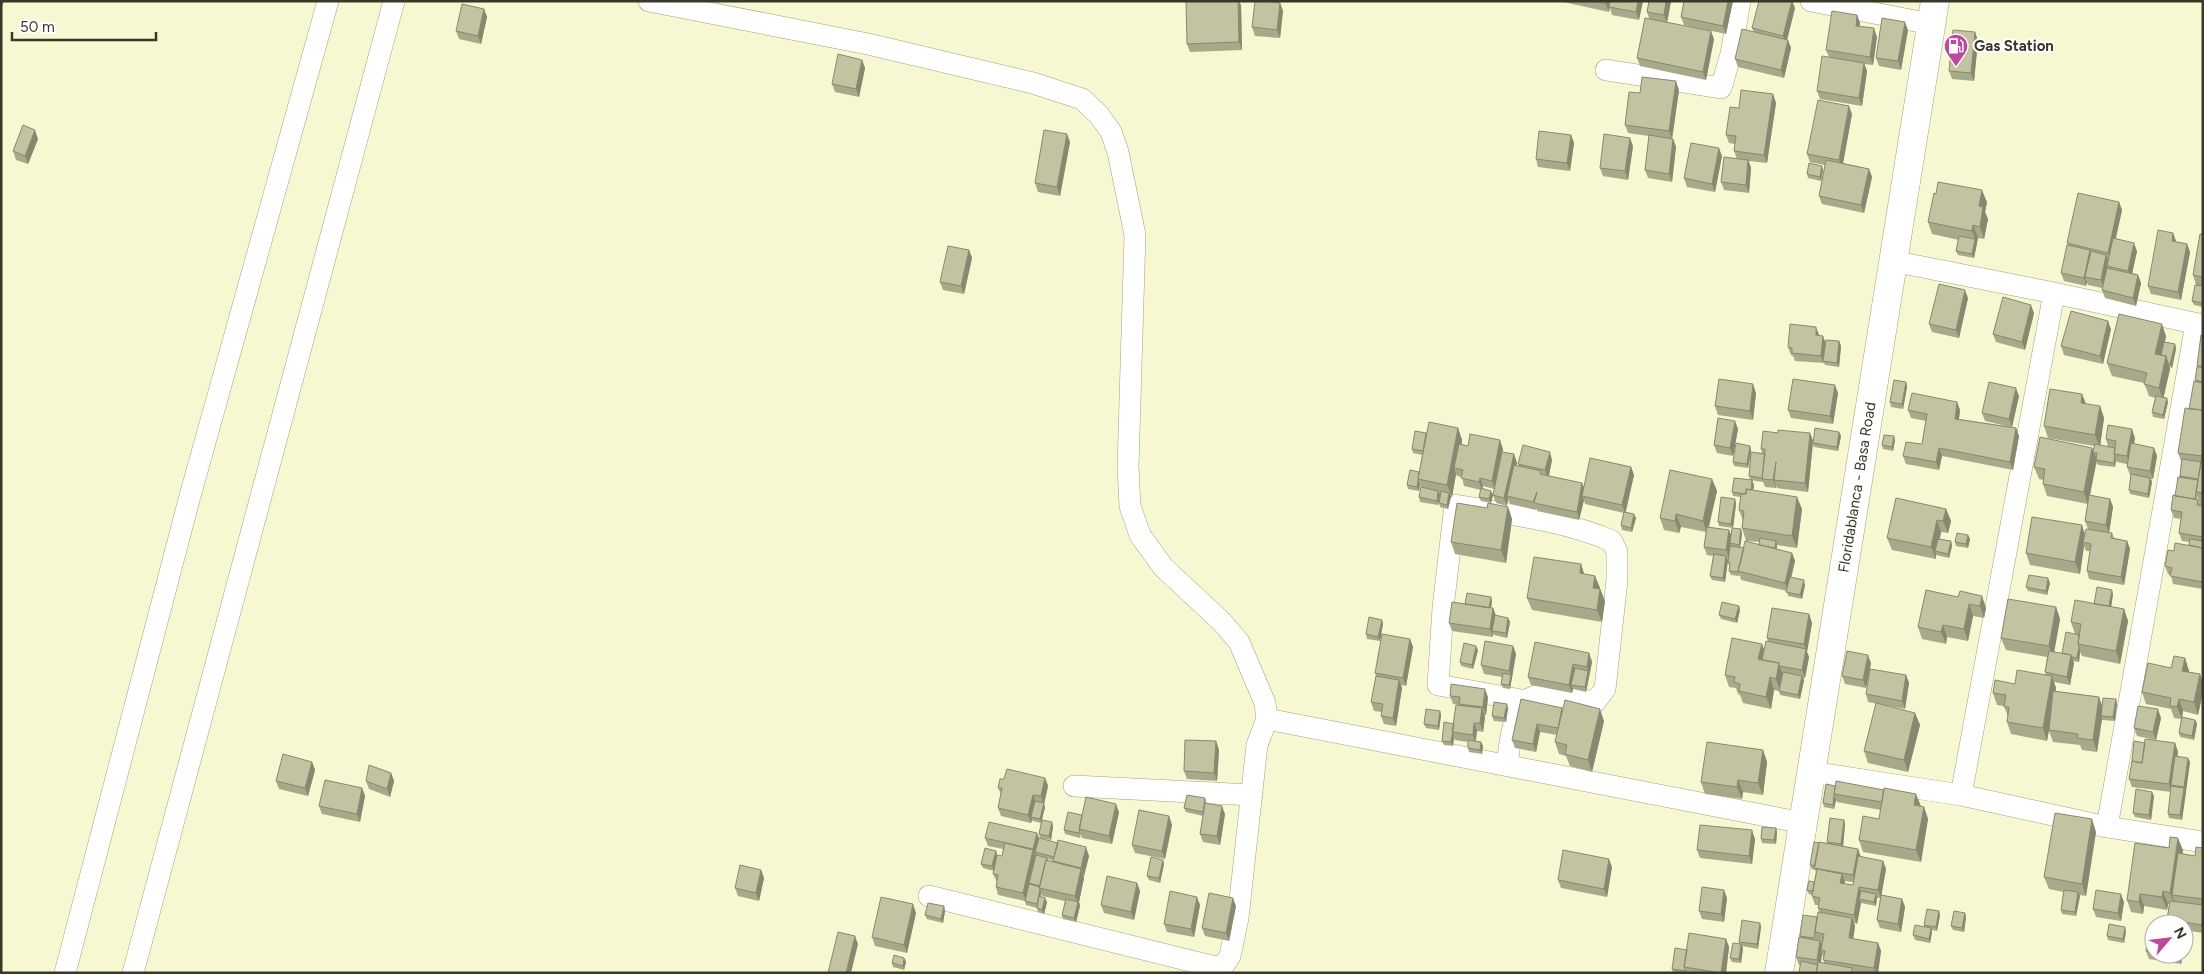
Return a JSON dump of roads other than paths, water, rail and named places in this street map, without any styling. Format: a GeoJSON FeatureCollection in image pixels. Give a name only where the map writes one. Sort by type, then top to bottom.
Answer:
{"type":"FeatureCollection","features":[{"type":"Feature","properties":{"kind":"main road","name":"Floridablanca - Basa Road"},"geometry":{"type":"LineString","coordinates":[[1778,973],[1933,13]]}},
{"type":"Feature","properties":{"kind":"street"},"geometry":{"type":"LineString","coordinates":[[65,973],[190,496],[328,1]]}},
{"type":"Feature","properties":{"kind":"street"},"geometry":{"type":"LineString","coordinates":[[133,973],[394,1]]}},
{"type":"Feature","properties":{"kind":"street"},"geometry":{"type":"LineString","coordinates":[[649,1],[868,44],[1033,83],[1082,99],[1099,115],[1111,132],[1118,152],[1135,235],[1128,466],[1130,506],[1140,535],[1163,567],[1222,622],[1239,642],[1266,704],[1267,719],[1257,745],[1236,928],[1230,956],[1218,970],[929,896]]}},
{"type":"Feature","properties":{"kind":"street"},"geometry":{"type":"LineString","coordinates":[[1606,70],[1721,88],[1731,54],[1740,1]]}},
{"type":"Feature","properties":{"kind":"street"},"geometry":{"type":"LineString","coordinates":[[1811,1],[1933,13]]}},
{"type":"Feature","properties":{"kind":"street"},"geometry":{"type":"LineString","coordinates":[[1892,261],[2199,324],[2107,827]]}},
{"type":"Feature","properties":{"kind":"street"},"geometry":{"type":"LineString","coordinates":[[1962,795],[2054,293]]}},
{"type":"Feature","properties":{"kind":"street"},"geometry":{"type":"LineString","coordinates":[[1507,764],[1514,719],[1527,701],[1537,695],[1594,702],[1605,689],[1617,580],[1617,552],[1612,541],[1594,533],[1526,517],[1455,505],[1443,608],[1438,685],[1527,701]]}},
{"type":"Feature","properties":{"kind":"street"},"geometry":{"type":"LineString","coordinates":[[1267,719],[1803,822]]}},
{"type":"Feature","properties":{"kind":"street"},"geometry":{"type":"LineString","coordinates":[[1811,772],[1962,795],[2107,827],[2203,842]]}},
{"type":"Feature","properties":{"kind":"street"},"geometry":{"type":"LineString","coordinates":[[1074,786],[1252,795]]}},
{"type":"Feature","properties":{"kind":"place","name":"Gas Station"},"geometry":{"type":"Point","coordinates":[1956,67]}}]}
